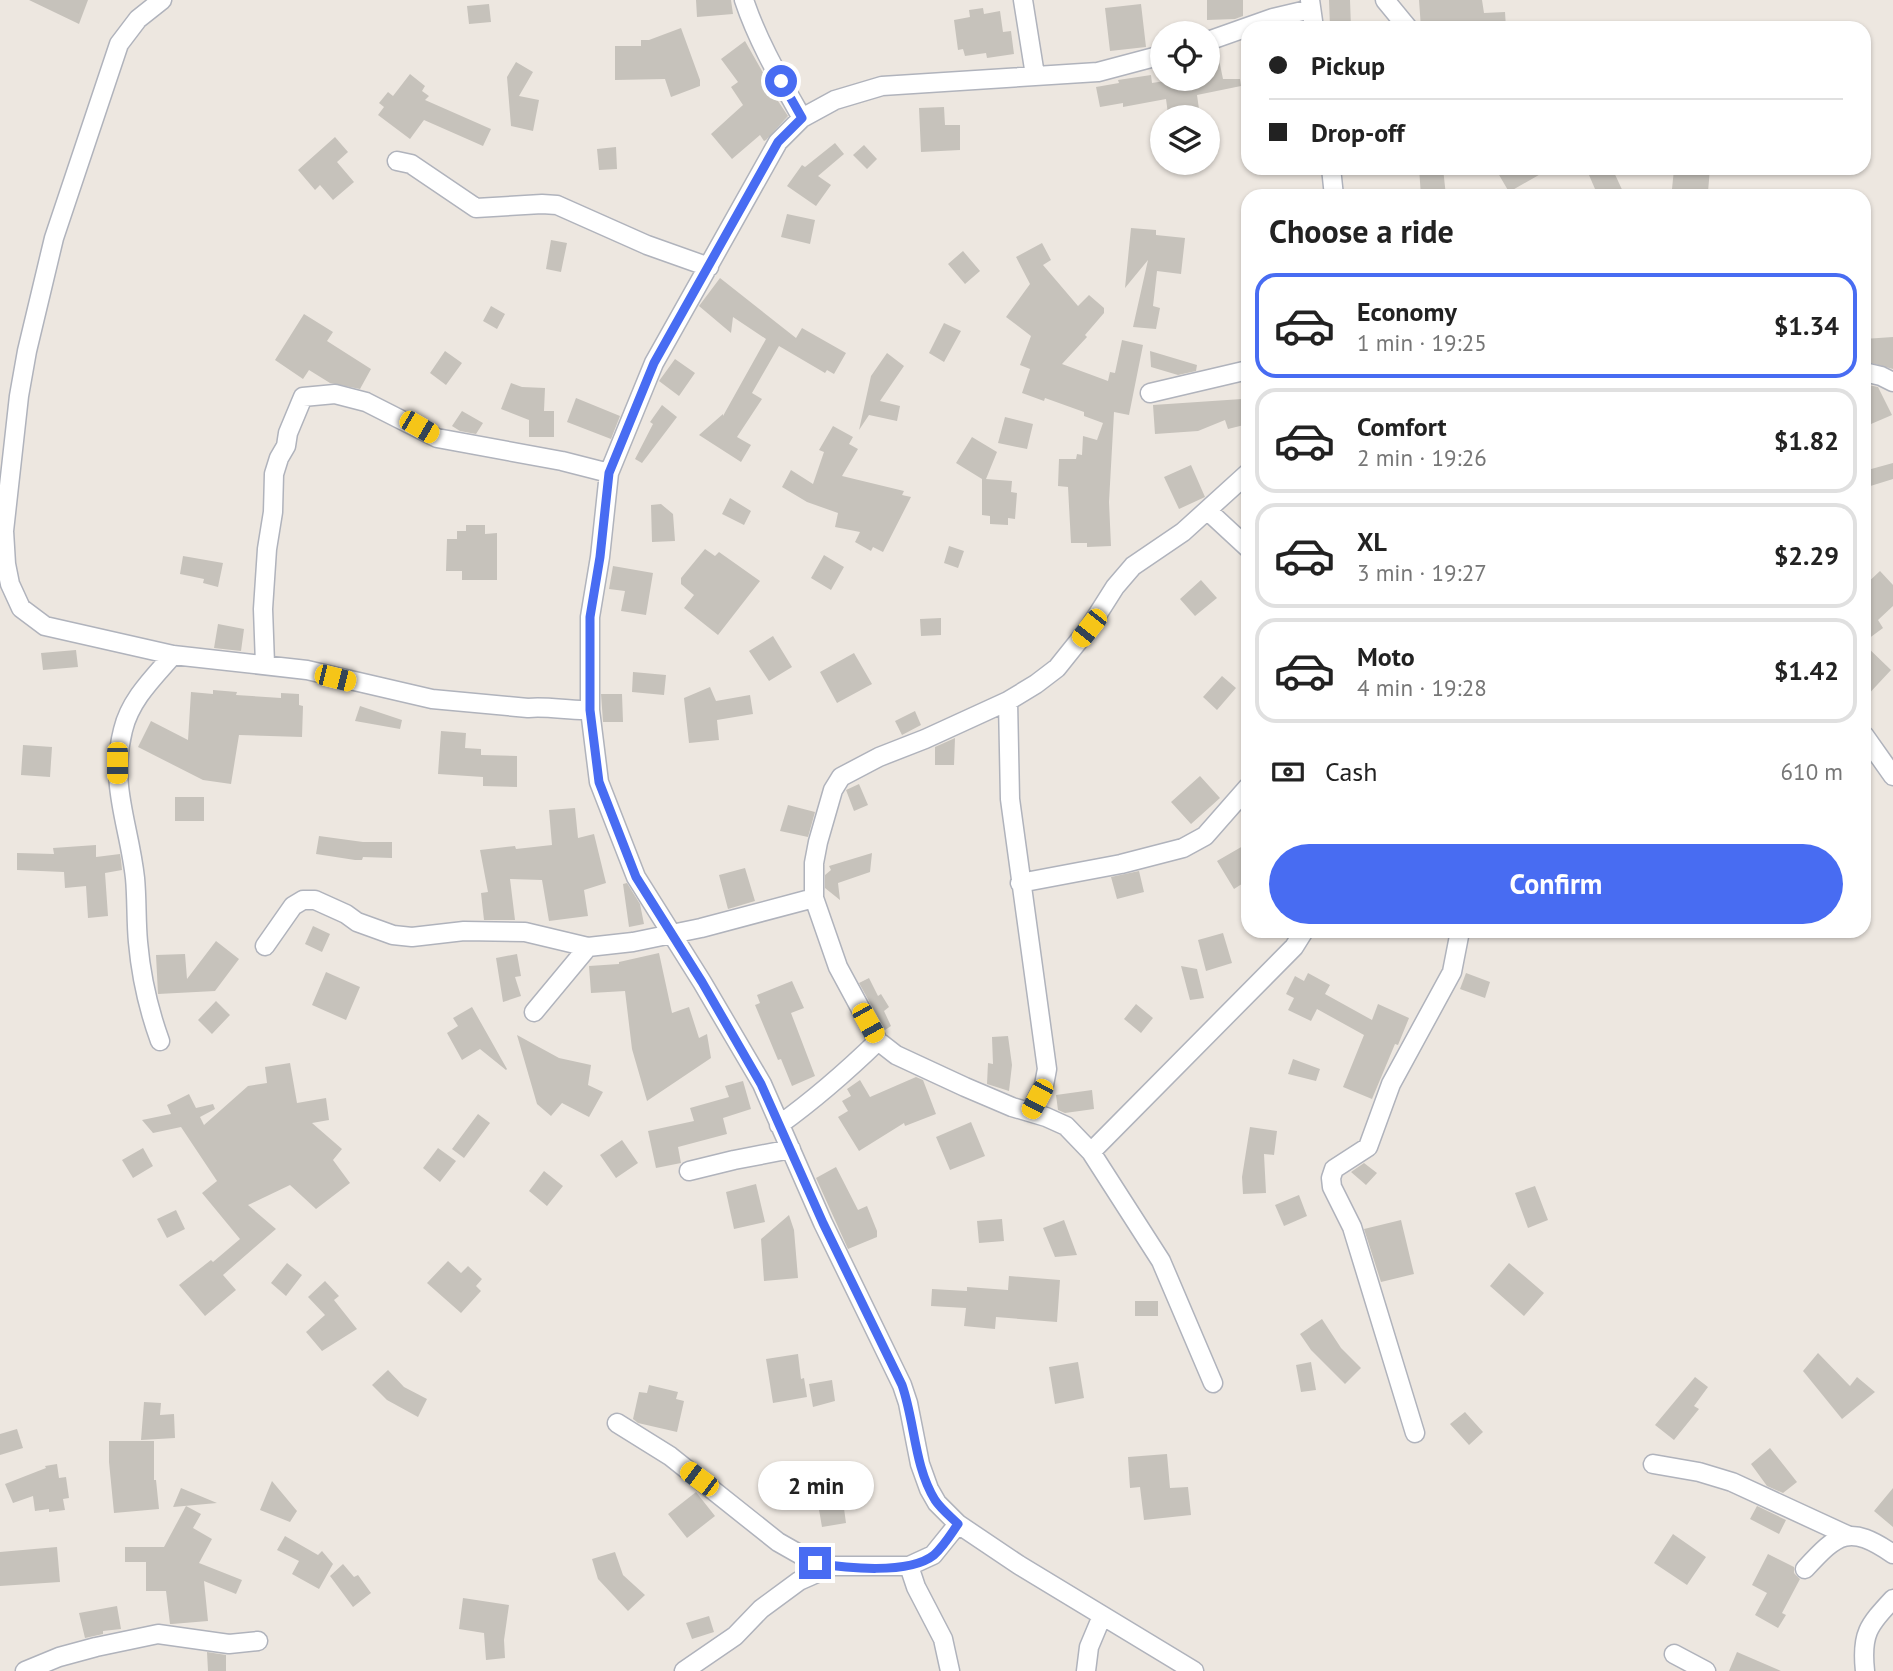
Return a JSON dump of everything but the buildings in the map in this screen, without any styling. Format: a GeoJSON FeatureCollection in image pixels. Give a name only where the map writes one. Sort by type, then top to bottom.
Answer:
{"type":"FeatureCollection","features":[{"type":"Feature","properties":{"kind":"street"},"geometry":{"type":"LineString","coordinates":[[162,0],[138,19],[119,44],[54,238],[27,351],[19,396],[4,531],[10,584],[21,608],[45,626],[173,655],[307,670],[432,699],[528,708],[543,706],[567,711],[590,710]]}},
{"type":"Feature","properties":{"kind":"street"},"geometry":{"type":"LineString","coordinates":[[744,0],[770,63],[802,118]]}},
{"type":"Feature","properties":{"kind":"street"},"geometry":{"type":"LineString","coordinates":[[1023,0],[1035,75]]}},
{"type":"Feature","properties":{"kind":"street"},"geometry":{"type":"LineString","coordinates":[[1385,0],[1402,21]]}},
{"type":"Feature","properties":{"kind":"street"},"geometry":{"type":"LineString","coordinates":[[1265,21],[1310,4]]}},
{"type":"Feature","properties":{"kind":"street"},"geometry":{"type":"LineString","coordinates":[[1220,37],[1241,29]]}},
{"type":"Feature","properties":{"kind":"street"},"geometry":{"type":"LineString","coordinates":[[1150,58],[1098,72],[883,86],[835,100],[802,118],[778,142],[654,363],[609,473],[590,617],[590,710],[599,782],[636,877],[761,1084],[823,1223],[902,1385],[920,1464],[937,1503],[958,1524],[1019,1565],[1194,1671]]}},
{"type":"Feature","properties":{"kind":"street"},"geometry":{"type":"LineString","coordinates":[[397,161],[411,164],[476,208],[556,205],[647,245],[709,267]]}},
{"type":"Feature","properties":{"kind":"street"},"geometry":{"type":"LineString","coordinates":[[1150,393],[1241,372]]}},
{"type":"Feature","properties":{"kind":"street"},"geometry":{"type":"LineString","coordinates":[[1871,374],[1893,382]]}},
{"type":"Feature","properties":{"kind":"street"},"geometry":{"type":"LineString","coordinates":[[265,664],[263,609],[274,474],[303,397],[335,394],[366,402],[438,438],[562,461],[609,473]]}},
{"type":"Feature","properties":{"kind":"street"},"geometry":{"type":"LineString","coordinates":[[1213,1383],[1161,1261],[1091,1152],[1066,1126],[944,1078],[896,1055],[878,1041],[838,967],[814,898],[814,863],[833,790],[841,777],[879,757],[1008,701],[1036,684],[1057,668],[1133,566],[1183,532],[1241,480]]}},
{"type":"Feature","properties":{"kind":"street"},"geometry":{"type":"LineString","coordinates":[[1208,511],[1241,542]]}},
{"type":"Feature","properties":{"kind":"street"},"geometry":{"type":"LineString","coordinates":[[160,1041],[145,996],[138,942],[135,879],[118,788],[117,763],[123,729],[131,706],[173,655]]}},
{"type":"Feature","properties":{"kind":"street"},"geometry":{"type":"LineString","coordinates":[[1008,701],[1010,799],[1047,1069],[1044,1085],[1030,1112]]}},
{"type":"Feature","properties":{"kind":"street"},"geometry":{"type":"LineString","coordinates":[[1871,745],[1893,776]]}},
{"type":"Feature","properties":{"kind":"street"},"geometry":{"type":"LineString","coordinates":[[1020,883],[1121,864],[1183,848],[1205,836],[1241,795]]}},
{"type":"Feature","properties":{"kind":"street"},"geometry":{"type":"LineString","coordinates":[[265,946],[293,906],[303,900],[315,900],[357,922],[393,935],[412,937],[464,931],[524,933],[588,947],[671,934],[814,898]]}},
{"type":"Feature","properties":{"kind":"street"},"geometry":{"type":"LineString","coordinates":[[1091,1152],[1294,947],[1300,938]]}},
{"type":"Feature","properties":{"kind":"street"},"geometry":{"type":"LineString","coordinates":[[1415,1433],[1352,1227],[1332,1187],[1331,1178],[1334,1169],[1368,1147],[1391,1084],[1452,972],[1459,938]]}},
{"type":"Feature","properties":{"kind":"street"},"geometry":{"type":"LineString","coordinates":[[534,1012],[588,947]]}},
{"type":"Feature","properties":{"kind":"street"},"geometry":{"type":"LineString","coordinates":[[779,1125],[819,1096],[878,1041]]}},
{"type":"Feature","properties":{"kind":"street"},"geometry":{"type":"LineString","coordinates":[[689,1171],[791,1149]]}},
{"type":"Feature","properties":{"kind":"street"},"geometry":{"type":"LineString","coordinates":[[617,1423],[670,1456],[778,1542],[815,1563],[833,1566],[909,1566],[933,1555],[958,1524]]}},
{"type":"Feature","properties":{"kind":"street"},"geometry":{"type":"LineString","coordinates":[[1653,1464],[1699,1472],[1732,1482],[1847,1535],[1874,1541],[1893,1554]]}},
{"type":"Feature","properties":{"kind":"street"},"geometry":{"type":"LineString","coordinates":[[1805,1569],[1829,1542],[1847,1535]]}},
{"type":"Feature","properties":{"kind":"street"},"geometry":{"type":"LineString","coordinates":[[684,1671],[735,1636],[761,1609],[799,1581],[833,1566]]}},
{"type":"Feature","properties":{"kind":"street"},"geometry":{"type":"LineString","coordinates":[[909,1566],[916,1587],[943,1639],[950,1671]]}},
{"type":"Feature","properties":{"kind":"street"},"geometry":{"type":"LineString","coordinates":[[1865,1671],[1864,1638],[1875,1619],[1893,1599]]}},
{"type":"Feature","properties":{"kind":"street"},"geometry":{"type":"LineString","coordinates":[[1086,1671],[1089,1647],[1102,1616]]}},
{"type":"Feature","properties":{"kind":"street"},"geometry":{"type":"LineString","coordinates":[[25,1671],[84,1650],[158,1634],[229,1644],[258,1641]]}},
{"type":"Feature","properties":{"kind":"street"},"geometry":{"type":"LineString","coordinates":[[1674,1654],[1706,1671]]}},
{"type":"Feature","properties":{"kind":"route"},"geometry":{"type":"LineString","coordinates":[[781,81],[802,118],[778,142],[654,363],[609,473],[590,617],[589,690],[599,782],[636,877],[702,982],[761,1084],[823,1223],[902,1385],[920,1464],[929,1489],[937,1503],[958,1524],[933,1555],[909,1566],[833,1566],[815,1563]]}}]}
